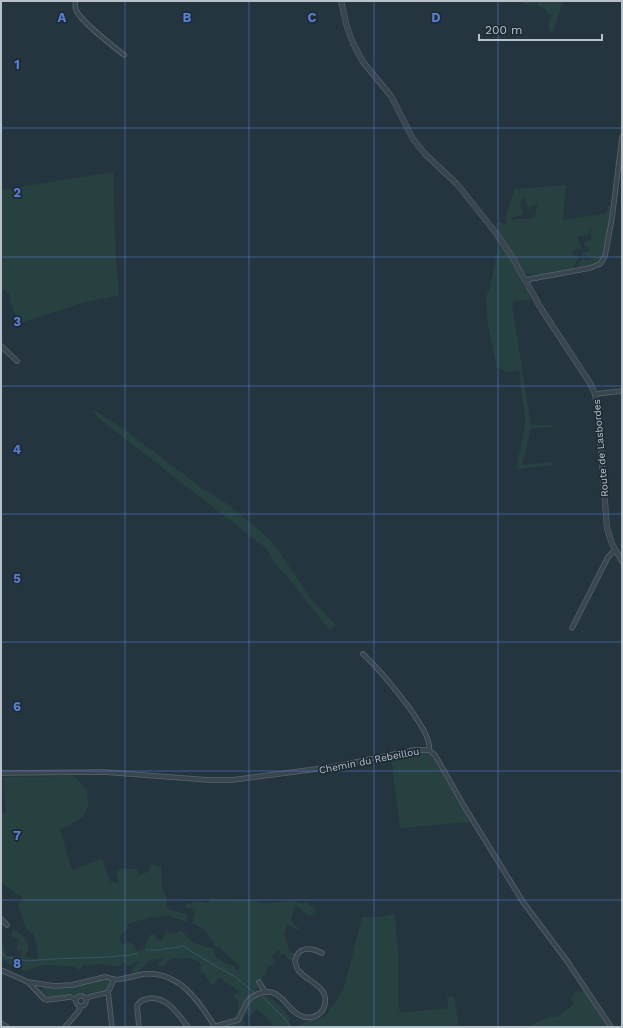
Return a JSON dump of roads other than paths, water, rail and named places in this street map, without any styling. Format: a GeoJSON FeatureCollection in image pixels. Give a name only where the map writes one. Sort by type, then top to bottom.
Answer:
{"type":"FeatureCollection","features":[{"type":"Feature","properties":{"kind":"street"},"geometry":{"type":"LineString","coordinates":[[76,1],[76,9],[78,14],[124,55]]}},
{"type":"Feature","properties":{"kind":"street","name":"Route de Lasbordes"},"geometry":{"type":"LineString","coordinates":[[341,1],[352,43],[363,62],[391,96],[413,139],[425,154],[457,184],[505,245],[542,310],[586,376],[595,394],[598,412],[609,537],[622,561]]}},
{"type":"Feature","properties":{"kind":"street"},"geometry":{"type":"LineString","coordinates":[[525,280],[597,267],[603,262],[612,218],[622,137]]}},
{"type":"Feature","properties":{"kind":"street"},"geometry":{"type":"LineString","coordinates":[[1,346],[17,361]]}},
{"type":"Feature","properties":{"kind":"street"},"geometry":{"type":"LineString","coordinates":[[595,394],[622,391]]}},
{"type":"Feature","properties":{"kind":"street"},"geometry":{"type":"LineString","coordinates":[[572,628],[608,557],[615,550]]}},
{"type":"Feature","properties":{"kind":"street"},"geometry":{"type":"LineString","coordinates":[[363,654],[386,678],[420,725],[430,744],[429,750]]}},
{"type":"Feature","properties":{"kind":"street","name":"Chemin du Rebeillou"},"geometry":{"type":"LineString","coordinates":[[1,773],[104,772],[209,780],[232,780],[319,770],[414,750],[429,750],[436,755],[464,806],[530,912],[559,950],[611,1027]]}},
{"type":"Feature","properties":{"kind":"street"},"geometry":{"type":"LineString","coordinates":[[1,919],[7,925]]}},
{"type":"Feature","properties":{"kind":"street"},"geometry":{"type":"LineString","coordinates":[[1,970],[28,982],[61,986],[105,977],[109,977],[114,980],[147,974],[169,978],[189,991],[202,1006],[214,1027],[238,1020],[249,999],[265,992],[276,994],[296,1013],[304,1017],[312,1017],[320,1014],[324,1007],[324,992],[298,970],[295,961],[298,954],[305,949],[314,949],[322,953]]}},
{"type":"Feature","properties":{"kind":"street"},"geometry":{"type":"LineString","coordinates":[[112,1027],[108,992],[114,980]]}},
{"type":"Feature","properties":{"kind":"street"},"geometry":{"type":"LineString","coordinates":[[28,982],[44,999],[47,1000],[70,997],[76,999],[82,996],[86,998],[92,995],[108,992]]}},
{"type":"Feature","properties":{"kind":"street"},"geometry":{"type":"LineString","coordinates":[[259,982],[265,992]]}},
{"type":"Feature","properties":{"kind":"street"},"geometry":{"type":"LineString","coordinates":[[65,1027],[78,1012],[80,1006],[85,1004],[86,998]]}},
{"type":"Feature","properties":{"kind":"street"},"geometry":{"type":"LineString","coordinates":[[139,1027],[137,1006],[141,1000],[151,998],[163,1000],[173,1007],[188,1027]]}},
{"type":"Feature","properties":{"kind":"street"},"geometry":{"type":"LineString","coordinates":[[76,999],[77,1004],[80,1006]]}},
{"type":"Feature","properties":{"kind":"street"},"geometry":{"type":"LineString","coordinates":[[1,1023],[7,1027]]}},
{"type":"Feature","properties":{"kind":"waterway"},"geometry":{"type":"LineString","coordinates":[[146,950],[158,950],[184,946],[235,977],[254,992]]}},
{"type":"Feature","properties":{"kind":"waterway"},"geometry":{"type":"LineString","coordinates":[[1,951],[5,957],[28,961],[107,957],[137,953]]}},
{"type":"Feature","properties":{"kind":"waterway"},"geometry":{"type":"LineString","coordinates":[[263,997],[291,1027]]}}]}
